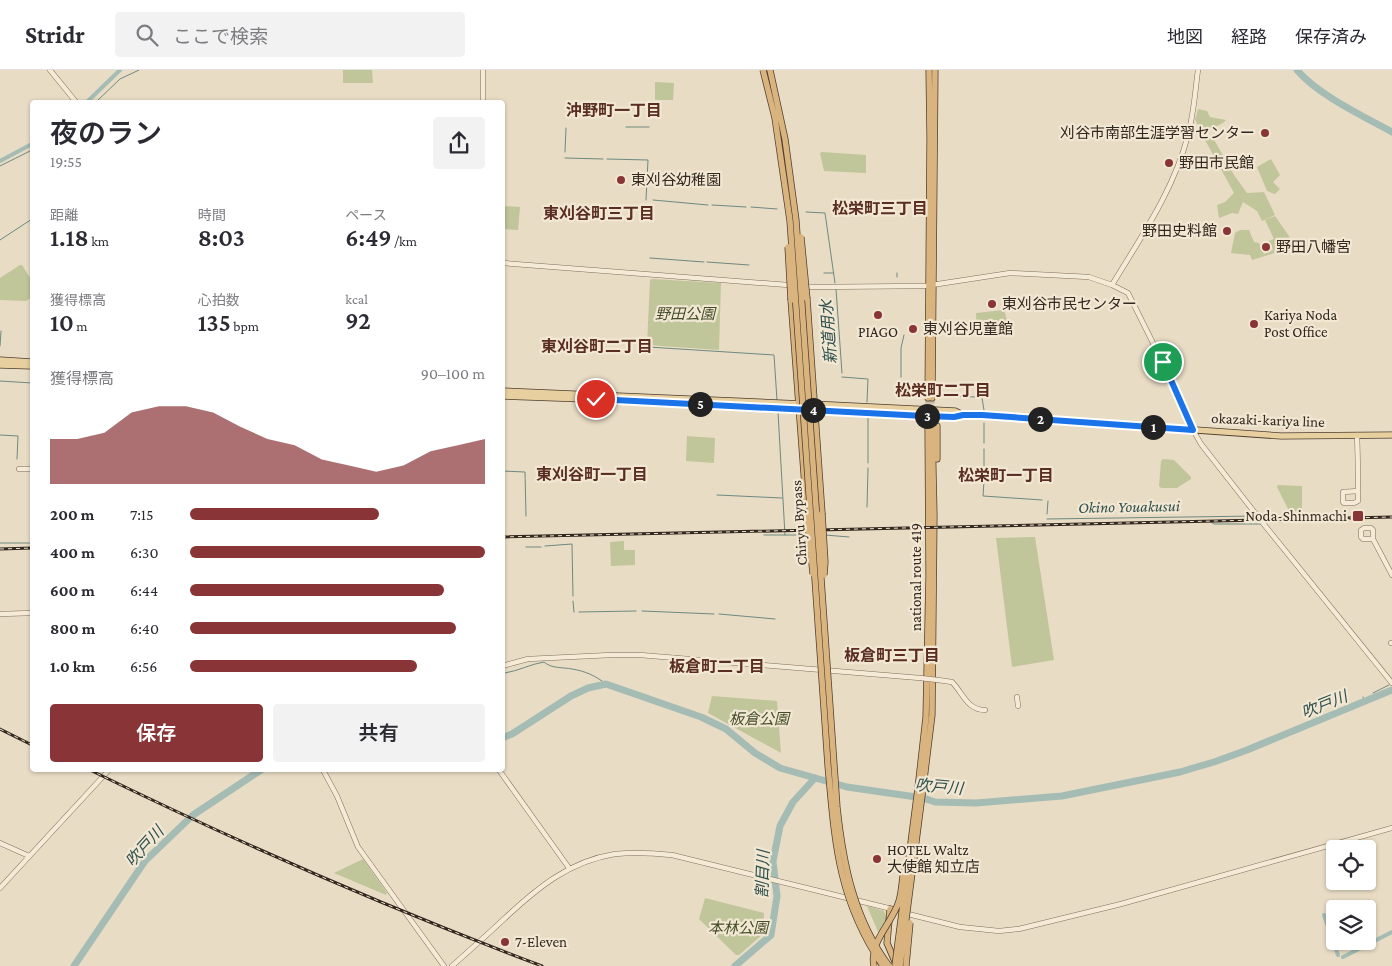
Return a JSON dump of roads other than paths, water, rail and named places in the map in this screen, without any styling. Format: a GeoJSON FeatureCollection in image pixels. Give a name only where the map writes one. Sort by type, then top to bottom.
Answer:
{"type":"FeatureCollection","features":[{"type":"Feature","properties":{"kind":"highway","name":"Chiryu Bypass"},"geometry":{"type":"LineString","coordinates":[[763,70],[775,118],[793,221]]}},
{"type":"Feature","properties":{"kind":"highway","name":"Chiryu Bypass"},"geometry":{"type":"LineString","coordinates":[[770,70],[785,139],[793,221],[819,591],[841,849],[849,882],[861,917],[876,947],[889,966]]}},
{"type":"Feature","properties":{"kind":"highway"},"geometry":{"type":"LineString","coordinates":[[929,70],[931,285]]}},
{"type":"Feature","properties":{"kind":"highway"},"geometry":{"type":"LineString","coordinates":[[930,398],[935,71]]}},
{"type":"Feature","properties":{"kind":"highway"},"geometry":{"type":"LineString","coordinates":[[793,221],[800,231],[807,299],[826,562],[819,591]]}},
{"type":"Feature","properties":{"kind":"highway"},"geometry":{"type":"LineString","coordinates":[[793,221],[788,232],[807,514],[811,567],[819,591]]}},
{"type":"Feature","properties":{"kind":"highway","name":"national route 419"},"geometry":{"type":"LineString","coordinates":[[898,966],[918,831],[921,788],[932,715],[930,426]]}},
{"type":"Feature","properties":{"kind":"highway","name":"Chiryu Bypass"},"geometry":{"type":"LineString","coordinates":[[819,591],[829,775],[836,849],[850,904],[865,937],[883,966]]}},
{"type":"Feature","properties":{"kind":"highway","name":"national route 419"},"geometry":{"type":"LineString","coordinates":[[898,966],[916,804],[921,788]]}},
{"type":"Feature","properties":{"kind":"highway"},"geometry":{"type":"LineString","coordinates":[[874,966],[873,957],[876,944],[899,902],[916,804]]}},
{"type":"Feature","properties":{"kind":"highway"},"geometry":{"type":"LineString","coordinates":[[906,966],[918,831]]}},
{"type":"Feature","properties":{"kind":"highway"},"geometry":{"type":"LineString","coordinates":[[890,909],[888,943],[898,966]]}},
{"type":"Feature","properties":{"kind":"main road"},"geometry":{"type":"LineString","coordinates":[[0,360],[30,362]]}},
{"type":"Feature","properties":{"kind":"main road"},"geometry":{"type":"LineString","coordinates":[[0,365],[30,366]]}},
{"type":"Feature","properties":{"kind":"main road","name":"okazaki-kariya line"},"geometry":{"type":"LineString","coordinates":[[505,391],[815,408],[950,411],[963,415],[1281,436],[1392,435]]}},
{"type":"Feature","properties":{"kind":"main road","name":"okazaki-kariya line"},"geometry":{"type":"LineString","coordinates":[[505,396],[800,407]]}},
{"type":"Feature","properties":{"kind":"street"},"geometry":{"type":"LineString","coordinates":[[50,70],[74,100]]}},
{"type":"Feature","properties":{"kind":"street"},"geometry":{"type":"LineString","coordinates":[[482,100],[483,70]]}},
{"type":"Feature","properties":{"kind":"street"},"geometry":{"type":"LineString","coordinates":[[1112,285],[1161,206],[1173,180],[1192,119],[1198,70]]}},
{"type":"Feature","properties":{"kind":"street"},"geometry":{"type":"LineString","coordinates":[[505,263],[814,286],[931,285],[1010,273],[1089,277],[1112,285],[1128,293],[1154,344],[1193,430],[1209,454],[1391,682]]}},
{"type":"Feature","properties":{"kind":"street"},"geometry":{"type":"LineString","coordinates":[[1357,435],[1358,491]]}},
{"type":"Feature","properties":{"kind":"street"},"geometry":{"type":"LineString","coordinates":[[18,469],[30,470]]}},
{"type":"Feature","properties":{"kind":"street"},"geometry":{"type":"LineString","coordinates":[[1373,539],[1392,575]]}},
{"type":"Feature","properties":{"kind":"street"},"geometry":{"type":"LineString","coordinates":[[0,614],[30,614]]}},
{"type":"Feature","properties":{"kind":"street"},"geometry":{"type":"LineString","coordinates":[[505,665],[528,659],[640,655],[920,678],[952,682],[969,704],[978,709],[985,710]]}},
{"type":"Feature","properties":{"kind":"street"},"geometry":{"type":"LineString","coordinates":[[1017,696],[1018,706]]}},
{"type":"Feature","properties":{"kind":"street"},"geometry":{"type":"LineString","coordinates":[[0,888],[107,772]]}},
{"type":"Feature","properties":{"kind":"street"},"geometry":{"type":"LineString","coordinates":[[324,772],[358,847],[444,966]]}},
{"type":"Feature","properties":{"kind":"street"},"geometry":{"type":"LineString","coordinates":[[500,772],[569,868]]}},
{"type":"Feature","properties":{"kind":"street"},"geometry":{"type":"LineString","coordinates":[[452,966],[534,892],[550,880],[569,868],[588,860],[614,854],[651,853],[672,855],[960,927],[999,931],[1019,929],[1111,906],[1392,828]]}},
{"type":"Feature","properties":{"kind":"street"},"geometry":{"type":"LineString","coordinates":[[0,843],[30,856]]}},
{"type":"Feature","properties":{"kind":"waterway"},"geometry":{"type":"LineString","coordinates":[[89,100],[120,70]]}},
{"type":"Feature","properties":{"kind":"waterway"},"geometry":{"type":"LineString","coordinates":[[98,100],[120,79],[139,70]]}},
{"type":"Feature","properties":{"kind":"waterway"},"geometry":{"type":"LineString","coordinates":[[1297,70],[1329,96],[1392,132]]}},
{"type":"Feature","properties":{"kind":"waterway","name":"Okino Youakusui"},"geometry":{"type":"LineString","coordinates":[[626,127],[649,127]]}},
{"type":"Feature","properties":{"kind":"waterway","name":"新道用水"},"geometry":{"type":"LineString","coordinates":[[565,152],[566,128]]}},
{"type":"Feature","properties":{"kind":"waterway"},"geometry":{"type":"LineString","coordinates":[[0,161],[30,145]]}},
{"type":"Feature","properties":{"kind":"waterway"},"geometry":{"type":"LineString","coordinates":[[0,166],[30,151]]}},
{"type":"Feature","properties":{"kind":"waterway","name":"新道用水"},"geometry":{"type":"LineString","coordinates":[[565,158],[603,159]]}},
{"type":"Feature","properties":{"kind":"waterway","name":"新道用水"},"geometry":{"type":"LineString","coordinates":[[607,159],[648,160],[646,200]]}},
{"type":"Feature","properties":{"kind":"waterway","name":"新道用水"},"geometry":{"type":"LineString","coordinates":[[653,200],[708,205]]}},
{"type":"Feature","properties":{"kind":"waterway","name":"新道用水"},"geometry":{"type":"LineString","coordinates":[[712,205],[746,207]]}},
{"type":"Feature","properties":{"kind":"waterway","name":"新道用水"},"geometry":{"type":"LineString","coordinates":[[751,207],[777,209]]}},
{"type":"Feature","properties":{"kind":"waterway","name":"新道用水"},"geometry":{"type":"LineString","coordinates":[[806,212],[825,213],[835,283]]}},
{"type":"Feature","properties":{"kind":"waterway","name":"新道用水"},"geometry":{"type":"LineString","coordinates":[[0,240],[30,220]]}},
{"type":"Feature","properties":{"kind":"waterway","name":"Okino Youakusui"},"geometry":{"type":"LineString","coordinates":[[650,258],[704,262]]}},
{"type":"Feature","properties":{"kind":"waterway","name":"Okino Youakusui"},"geometry":{"type":"LineString","coordinates":[[707,262],[749,265]]}},
{"type":"Feature","properties":{"kind":"waterway","name":"Okino Youakusui"},"geometry":{"type":"LineString","coordinates":[[824,273],[833,273]]}},
{"type":"Feature","properties":{"kind":"waterway","name":"新道用水"},"geometry":{"type":"LineString","coordinates":[[836,289],[842,373]]}},
{"type":"Feature","properties":{"kind":"waterway"},"geometry":{"type":"LineString","coordinates":[[0,346],[1,331]]}},
{"type":"Feature","properties":{"kind":"waterway","name":"Okino Youakusui"},"geometry":{"type":"LineString","coordinates":[[901,377],[901,348],[904,335]]}},
{"type":"Feature","properties":{"kind":"waterway"},"geometry":{"type":"LineString","coordinates":[[648,347],[774,355],[777,400]]}},
{"type":"Feature","properties":{"kind":"waterway","name":"新道用水"},"geometry":{"type":"LineString","coordinates":[[842,377],[868,379],[867,402]]}},
{"type":"Feature","properties":{"kind":"waterway"},"geometry":{"type":"LineString","coordinates":[[0,381],[30,383]]}},
{"type":"Feature","properties":{"kind":"waterway","name":"Okino Youakusui"},"geometry":{"type":"LineString","coordinates":[[902,381],[902,393],[921,394]]}},
{"type":"Feature","properties":{"kind":"waterway","name":"Okino Youakusui"},"geometry":{"type":"LineString","coordinates":[[941,396],[977,397]]}},
{"type":"Feature","properties":{"kind":"waterway","name":"Okino Youakusui"},"geometry":{"type":"LineString","coordinates":[[982,398],[984,410]]}},
{"type":"Feature","properties":{"kind":"waterway"},"geometry":{"type":"LineString","coordinates":[[778,412],[785,535]]}},
{"type":"Feature","properties":{"kind":"waterway","name":"新道用水"},"geometry":{"type":"LineString","coordinates":[[868,417],[868,463]]}},
{"type":"Feature","properties":{"kind":"waterway","name":"Okino Youakusui"},"geometry":{"type":"LineString","coordinates":[[984,423],[984,443]]}},
{"type":"Feature","properties":{"kind":"waterway"},"geometry":{"type":"LineString","coordinates":[[0,435],[18,436],[17,459]]}},
{"type":"Feature","properties":{"kind":"waterway","name":"Okino Youakusui"},"geometry":{"type":"LineString","coordinates":[[984,449],[984,474]]}},
{"type":"Feature","properties":{"kind":"waterway","name":"新道用水"},"geometry":{"type":"LineString","coordinates":[[867,507],[868,468]]}},
{"type":"Feature","properties":{"kind":"waterway"},"geometry":{"type":"LineString","coordinates":[[505,471],[525,472],[526,516]]}},
{"type":"Feature","properties":{"kind":"waterway","name":"Okino Youakusui"},"geometry":{"type":"LineString","coordinates":[[984,481],[983,496],[1042,500]]}},
{"type":"Feature","properties":{"kind":"waterway"},"geometry":{"type":"LineString","coordinates":[[717,495],[782,498]]}},
{"type":"Feature","properties":{"kind":"waterway","name":"Okino Youakusui"},"geometry":{"type":"LineString","coordinates":[[1047,514],[1048,501]]}},
{"type":"Feature","properties":{"kind":"waterway"},"geometry":{"type":"LineString","coordinates":[[1260,516],[1297,515]]}},
{"type":"Feature","properties":{"kind":"waterway","name":"Okino Youakusui"},"geometry":{"type":"LineString","coordinates":[[1047,519],[1256,516]]}},
{"type":"Feature","properties":{"kind":"waterway","name":"Okino Youakusui"},"geometry":{"type":"LineString","coordinates":[[1211,522],[1214,524],[1261,524]]}},
{"type":"Feature","properties":{"kind":"waterway"},"geometry":{"type":"LineString","coordinates":[[764,535],[806,535]]}},
{"type":"Feature","properties":{"kind":"waterway"},"geometry":{"type":"LineString","coordinates":[[825,535],[849,537]]}},
{"type":"Feature","properties":{"kind":"waterway"},"geometry":{"type":"LineString","coordinates":[[0,543],[30,543]]}},
{"type":"Feature","properties":{"kind":"waterway"},"geometry":{"type":"LineString","coordinates":[[545,546],[572,544],[573,596]]}},
{"type":"Feature","properties":{"kind":"waterway"},"geometry":{"type":"LineString","coordinates":[[526,547],[541,547]]}},
{"type":"Feature","properties":{"kind":"waterway"},"geometry":{"type":"LineString","coordinates":[[573,601],[574,612]]}},
{"type":"Feature","properties":{"kind":"waterway"},"geometry":{"type":"LineString","coordinates":[[579,612],[636,611]]}},
{"type":"Feature","properties":{"kind":"waterway"},"geometry":{"type":"LineString","coordinates":[[642,611],[714,614]]}},
{"type":"Feature","properties":{"kind":"waterway"},"geometry":{"type":"LineString","coordinates":[[719,614],[775,619]]}},
{"type":"Feature","properties":{"kind":"waterway"},"geometry":{"type":"LineString","coordinates":[[505,673],[544,662],[554,667],[586,673],[606,684]]}},
{"type":"Feature","properties":{"kind":"waterway","name":"吹戸川"},"geometry":{"type":"LineString","coordinates":[[505,737],[571,696],[588,688],[606,684],[701,717],[726,729],[755,753],[780,768],[847,787],[923,798],[935,802],[976,803],[1062,796],[1180,772],[1247,750],[1392,690]]}},
{"type":"Feature","properties":{"kind":"waterway"},"geometry":{"type":"LineString","coordinates":[[1373,693],[1389,685]]}},
{"type":"Feature","properties":{"kind":"waterway","name":"吹戸川"},"geometry":{"type":"LineString","coordinates":[[1363,697],[1365,701]]}},
{"type":"Feature","properties":{"kind":"waterway","name":"吹戸川"},"geometry":{"type":"LineString","coordinates":[[74,966],[145,861],[193,815],[258,772]]}},
{"type":"Feature","properties":{"kind":"waterway","name":"割目川"},"geometry":{"type":"LineString","coordinates":[[735,966],[771,935],[777,896],[773,861],[780,826],[793,802],[815,778]]}},
{"type":"Feature","properties":{"kind":"waterway"},"geometry":{"type":"LineString","coordinates":[[1324,915],[1338,955]]}},
{"type":"Feature","properties":{"kind":"waterway"},"geometry":{"type":"LineString","coordinates":[[1343,957],[1392,932]]}},
{"type":"Feature","properties":{"kind":"tunnel"},"geometry":{"type":"LineString","coordinates":[[928,398],[928,426]]}},
{"type":"Feature","properties":{"kind":"tunnel"},"geometry":{"type":"LineString","coordinates":[[932,398],[932,426]]}},
{"type":"Feature","properties":{"kind":"railway"},"geometry":{"type":"LineString","coordinates":[[505,537],[1392,517]]}},
{"type":"Feature","properties":{"kind":"railway"},"geometry":{"type":"LineString","coordinates":[[0,549],[30,548]]}},
{"type":"Feature","properties":{"kind":"railway"},"geometry":{"type":"LineString","coordinates":[[0,729],[30,744]]}},
{"type":"Feature","properties":{"kind":"railway"},"geometry":{"type":"LineString","coordinates":[[94,772],[201,823],[313,873],[427,921],[542,966]]}},
{"type":"Feature","properties":{"kind":"place","name":"刈谷市南部生涯学習センター"},"geometry":{"type":"Point","coordinates":[1265,133]}},
{"type":"Feature","properties":{"kind":"place","name":"野田市民館"},"geometry":{"type":"Point","coordinates":[1169,163]}},
{"type":"Feature","properties":{"kind":"place","name":"東刈谷幼稚園"},"geometry":{"type":"Point","coordinates":[621,180]}},
{"type":"Feature","properties":{"kind":"place","name":"野田史料館"},"geometry":{"type":"Point","coordinates":[1227,231]}},
{"type":"Feature","properties":{"kind":"place","name":"野田八幡宮"},"geometry":{"type":"Point","coordinates":[1266,247]}},
{"type":"Feature","properties":{"kind":"place","name":"東刈谷市民センター"},"geometry":{"type":"Point","coordinates":[992,304]}},
{"type":"Feature","properties":{"kind":"place","name":"PIAGO"},"geometry":{"type":"Point","coordinates":[878,315]}},
{"type":"Feature","properties":{"kind":"place","name":"Kariya Noda Post Office"},"geometry":{"type":"Point","coordinates":[1254,324]}},
{"type":"Feature","properties":{"kind":"place","name":"東刈谷児童館"},"geometry":{"type":"Point","coordinates":[913,329]}},
{"type":"Feature","properties":{"kind":"place","name":"Noda-Shinmachi"},"geometry":{"type":"Point","coordinates":[1358,516]}},
{"type":"Feature","properties":{"kind":"place","name":"HOTEL Waltz 大使館 知立店"},"geometry":{"type":"Point","coordinates":[877,859]}},
{"type":"Feature","properties":{"kind":"place","name":"7-Eleven"},"geometry":{"type":"Point","coordinates":[505,942]}},
{"type":"Feature","properties":{"kind":"district","name":"沖野町一丁目"},"geometry":{"type":"Point","coordinates":[614,110]}},
{"type":"Feature","properties":{"kind":"district","name":"松栄町三丁目"},"geometry":{"type":"Point","coordinates":[880,208]}},
{"type":"Feature","properties":{"kind":"district","name":"東刈谷町三丁目"},"geometry":{"type":"Point","coordinates":[599,213]}},
{"type":"Feature","properties":{"kind":"district","name":"東刈谷町二丁目"},"geometry":{"type":"Point","coordinates":[597,346]}},
{"type":"Feature","properties":{"kind":"district","name":"松栄町二丁目"},"geometry":{"type":"Point","coordinates":[943,390]}},
{"type":"Feature","properties":{"kind":"district","name":"東刈谷町一丁目"},"geometry":{"type":"Point","coordinates":[592,474]}},
{"type":"Feature","properties":{"kind":"district","name":"松栄町一丁目"},"geometry":{"type":"Point","coordinates":[1006,475]}},
{"type":"Feature","properties":{"kind":"district","name":"板倉町三丁目"},"geometry":{"type":"Point","coordinates":[892,655]}},
{"type":"Feature","properties":{"kind":"district","name":"板倉町二丁目"},"geometry":{"type":"Point","coordinates":[717,666]}},
{"type":"Feature","properties":{"kind":"park label","name":"野田公園"},"geometry":{"type":"Point","coordinates":[685,314]}},
{"type":"Feature","properties":{"kind":"park label","name":"板倉公園"},"geometry":{"type":"Point","coordinates":[759,719]}},
{"type":"Feature","properties":{"kind":"park label","name":"本林公園"},"geometry":{"type":"Point","coordinates":[738,928]}}]}
